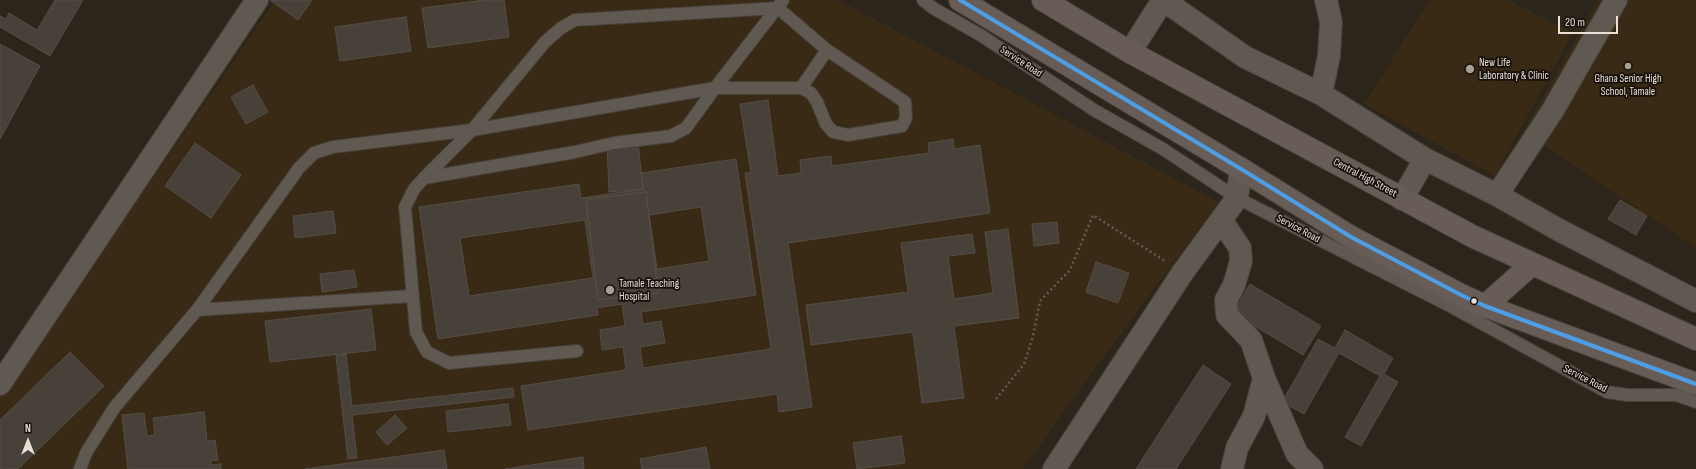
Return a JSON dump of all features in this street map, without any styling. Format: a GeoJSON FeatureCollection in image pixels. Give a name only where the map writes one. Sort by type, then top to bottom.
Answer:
{"type":"FeatureCollection","features":[{"type":"Feature","properties":{"kind":"highway"},"geometry":{"type":"LineString","coordinates":[[960,0],[1351,237],[1484,306],[1696,384]]}},
{"type":"Feature","properties":{"kind":"highway","name":"Central High Street"},"geometry":{"type":"LineString","coordinates":[[1043,0],[1130,52],[1472,236],[1696,340]]}},
{"type":"Feature","properties":{"kind":"highway"},"geometry":{"type":"LineString","coordinates":[[1484,306],[1532,264]]}},
{"type":"Feature","properties":{"kind":"street"},"geometry":{"type":"LineString","coordinates":[[0,384],[257,0]]}},
{"type":"Feature","properties":{"kind":"street"},"geometry":{"type":"LineString","coordinates":[[1130,52],[1163,0],[1245,57],[1321,94],[1425,159],[1497,195],[1559,230],[1696,301]]}},
{"type":"Feature","properties":{"kind":"street"},"geometry":{"type":"LineString","coordinates":[[1321,94],[1330,49],[1331,22],[1326,0]]}},
{"type":"Feature","properties":{"kind":"street"},"geometry":{"type":"LineString","coordinates":[[1497,195],[1553,110],[1616,0]]}},
{"type":"Feature","properties":{"kind":"street"},"geometry":{"type":"LineString","coordinates":[[1402,198],[1425,159]]}},
{"type":"Feature","properties":{"kind":"street"},"geometry":{"type":"LineString","coordinates":[[1054,469],[1183,272],[1237,198],[1241,169]]}},
{"type":"Feature","properties":{"kind":"street"},"geometry":{"type":"LineString","coordinates":[[1221,220],[1240,248],[1241,261],[1234,285],[1226,300],[1227,315],[1251,340],[1264,378],[1296,454],[1312,469]]}},
{"type":"Feature","properties":{"kind":"street"},"geometry":{"type":"LineString","coordinates":[[1232,469],[1237,448],[1254,416],[1264,378]]}},
{"type":"Feature","properties":{"kind":"lane","name":"Service Road"},"geometry":{"type":"LineString","coordinates":[[923,0],[933,8],[982,36],[1094,110],[1163,149],[1237,198],[1452,307],[1607,392],[1626,396],[1676,395],[1696,402]]}},
{"type":"Feature","properties":{"kind":"lane"},"geometry":{"type":"LineString","coordinates":[[424,178],[575,152],[614,143],[671,136],[686,128],[715,88],[781,4]]}},
{"type":"Feature","properties":{"kind":"lane"},"geometry":{"type":"LineString","coordinates":[[80,469],[86,453],[114,408],[197,310],[299,168],[314,153],[333,147],[472,130],[715,88],[801,88],[811,93],[817,102],[826,124],[833,132],[848,135],[902,126],[906,118],[905,102],[828,50],[781,4],[575,20],[561,28],[545,42],[472,130],[414,189],[405,207],[416,332],[427,352],[449,363],[577,351]]}},
{"type":"Feature","properties":{"kind":"lane"},"geometry":{"type":"LineString","coordinates":[[801,88],[828,50]]}},
{"type":"Feature","properties":{"kind":"lane"},"geometry":{"type":"LineString","coordinates":[[197,310],[412,296]]}},
{"type":"Feature","properties":{"kind":"path"},"geometry":{"type":"LineString","coordinates":[[996,400],[1024,364],[1033,336],[1040,301],[1070,270],[1093,215],[1183,272]]}},
{"type":"Feature","properties":{"kind":"shaded area","name":"Tamale Teaching Hospital"},"geometry":{"type":"Polygon","coordinates":[[[275,0],[839,0],[1219,202],[1080,389],[1023,469],[0,469],[0,378],[146,188],[275,0]]]}},
{"type":"Feature","properties":{"kind":"shaded area","name":"New Life Laboratory & Clinic"},"geometry":{"type":"Polygon","coordinates":[[[1429,0],[1508,0],[1573,33],[1495,176],[1364,104],[1429,0]]]}},
{"type":"Feature","properties":{"kind":"shaded area","name":"Ghana Senior High School, Tamale"},"geometry":{"type":"Polygon","coordinates":[[[1598,0],[1696,0],[1696,248],[1523,132],[1598,0]]]}},
{"type":"Feature","properties":{"kind":"building"},"geometry":{"type":"Polygon","coordinates":[[[55,0],[83,0],[50,56],[0,27],[0,16],[6,19],[9,13],[37,30],[55,0]]]}},
{"type":"Feature","properties":{"kind":"building"},"geometry":{"type":"Polygon","coordinates":[[[270,0],[312,0],[298,20],[270,0]]]}},
{"type":"Feature","properties":{"kind":"building"},"geometry":{"type":"Polygon","coordinates":[[[484,0],[504,0],[509,37],[428,48],[422,8],[484,0]]]}},
{"type":"Feature","properties":{"kind":"building"},"geometry":{"type":"Polygon","coordinates":[[[406,17],[411,51],[340,61],[335,27],[406,17]]]}},
{"type":"Feature","properties":{"kind":"building"},"geometry":{"type":"Polygon","coordinates":[[[0,44],[40,66],[0,139],[0,44]]]}},
{"type":"Feature","properties":{"kind":"building"},"geometry":{"type":"Polygon","coordinates":[[[253,85],[268,112],[246,124],[231,97],[253,85]]]}},
{"type":"Feature","properties":{"kind":"building"},"geometry":{"type":"Polygon","coordinates":[[[768,100],[778,176],[801,173],[800,160],[831,156],[832,166],[929,153],[928,143],[953,139],[954,149],[980,145],[990,213],[788,243],[812,407],[779,412],[777,394],[528,430],[521,386],[626,370],[623,347],[602,350],[600,330],[625,326],[622,304],[597,308],[598,315],[438,339],[419,207],[579,184],[581,198],[644,189],[641,173],[736,159],[756,295],[641,312],[643,324],[661,321],[665,343],[640,347],[643,368],[771,349],[745,173],[751,173],[740,104],[768,100]],[[646,192],[586,199],[598,300],[659,293],[646,192]],[[701,207],[649,215],[657,269],[709,261],[701,207]],[[585,220],[460,238],[469,296],[593,278],[585,220]]]}},
{"type":"Feature","properties":{"kind":"building"},"geometry":{"type":"Polygon","coordinates":[[[638,142],[643,189],[609,192],[607,146],[638,142]]]}},
{"type":"Feature","properties":{"kind":"building"},"geometry":{"type":"Polygon","coordinates":[[[195,143],[241,175],[211,218],[165,186],[195,143]]]}},
{"type":"Feature","properties":{"kind":"building"},"geometry":{"type":"Polygon","coordinates":[[[646,192],[658,293],[598,300],[586,200],[646,192]]]}},
{"type":"Feature","properties":{"kind":"building"},"geometry":{"type":"Polygon","coordinates":[[[1620,200],[1647,216],[1636,235],[1608,219],[1620,200]]]}},
{"type":"Feature","properties":{"kind":"building"},"geometry":{"type":"Polygon","coordinates":[[[333,211],[336,233],[295,238],[293,216],[333,211]]]}},
{"type":"Feature","properties":{"kind":"building"},"geometry":{"type":"Polygon","coordinates":[[[1057,222],[1059,243],[1034,246],[1032,224],[1057,222]]]}},
{"type":"Feature","properties":{"kind":"building"},"geometry":{"type":"Polygon","coordinates":[[[1008,229],[1019,318],[954,326],[964,398],[922,403],[913,332],[811,345],[806,305],[908,292],[901,243],[972,234],[975,253],[948,256],[954,299],[993,293],[985,232],[1008,229]]]}},
{"type":"Feature","properties":{"kind":"building"},"geometry":{"type":"Polygon","coordinates":[[[1096,262],[1129,273],[1118,303],[1086,292],[1096,262]]]}},
{"type":"Feature","properties":{"kind":"building"},"geometry":{"type":"Polygon","coordinates":[[[354,270],[357,287],[322,292],[320,274],[354,270]]]}},
{"type":"Feature","properties":{"kind":"building"},"geometry":{"type":"Polygon","coordinates":[[[1250,284],[1321,326],[1303,355],[1233,313],[1250,284]]]}},
{"type":"Feature","properties":{"kind":"building"},"geometry":{"type":"Polygon","coordinates":[[[371,309],[376,350],[270,362],[265,321],[371,309]]]}},
{"type":"Feature","properties":{"kind":"building"},"geometry":{"type":"Polygon","coordinates":[[[1345,330],[1393,358],[1384,374],[1398,382],[1361,446],[1345,437],[1380,376],[1339,353],[1304,414],[1282,402],[1318,339],[1335,348],[1345,330]]]}},
{"type":"Feature","properties":{"kind":"building"},"geometry":{"type":"Polygon","coordinates":[[[70,352],[104,386],[18,469],[0,469],[0,420],[70,352]]]}},
{"type":"Feature","properties":{"kind":"building"},"geometry":{"type":"Polygon","coordinates":[[[346,354],[352,406],[513,388],[514,397],[352,415],[357,458],[348,459],[336,356],[346,354]]]}},
{"type":"Feature","properties":{"kind":"building"},"geometry":{"type":"Polygon","coordinates":[[[1203,365],[1231,384],[1176,469],[1136,469],[1203,365]]]}},
{"type":"Feature","properties":{"kind":"building"},"geometry":{"type":"Polygon","coordinates":[[[508,404],[511,425],[448,432],[446,411],[508,404]]]}},
{"type":"Feature","properties":{"kind":"building"},"geometry":{"type":"Polygon","coordinates":[[[204,412],[207,441],[215,440],[218,460],[211,461],[211,465],[221,464],[221,469],[128,469],[122,415],[144,413],[147,436],[155,435],[153,418],[204,412]]]}},
{"type":"Feature","properties":{"kind":"building"},"geometry":{"type":"Polygon","coordinates":[[[395,415],[407,428],[387,445],[376,432],[395,415]]]}},
{"type":"Feature","properties":{"kind":"building"},"geometry":{"type":"Polygon","coordinates":[[[901,436],[905,463],[857,469],[853,443],[901,436]]]}},
{"type":"Feature","properties":{"kind":"building"},"geometry":{"type":"Polygon","coordinates":[[[706,447],[710,469],[642,469],[640,459],[706,447]]]}},
{"type":"Feature","properties":{"kind":"building"},"geometry":{"type":"Polygon","coordinates":[[[444,450],[447,469],[305,469],[444,450]]]}},
{"type":"Feature","properties":{"kind":"building"},"geometry":{"type":"Polygon","coordinates":[[[583,457],[584,469],[505,469],[583,457]]]}},
{"type":"Feature","properties":{"kind":"transit line"},"geometry":{"type":"LineString","coordinates":[[960,0],[1351,237],[1463,296],[1485,306],[1696,384]]}},
{"type":"Feature","properties":{"kind":"place","name":"Ghana Senior High School, Tamale"},"geometry":{"type":"Point","coordinates":[1628,66]}},
{"type":"Feature","properties":{"kind":"place","name":"New Life Laboratory & Clinic"},"geometry":{"type":"Point","coordinates":[1470,69]}},
{"type":"Feature","properties":{"kind":"place","name":"Tamale Teaching Hospital"},"geometry":{"type":"Point","coordinates":[610,290]}}]}
